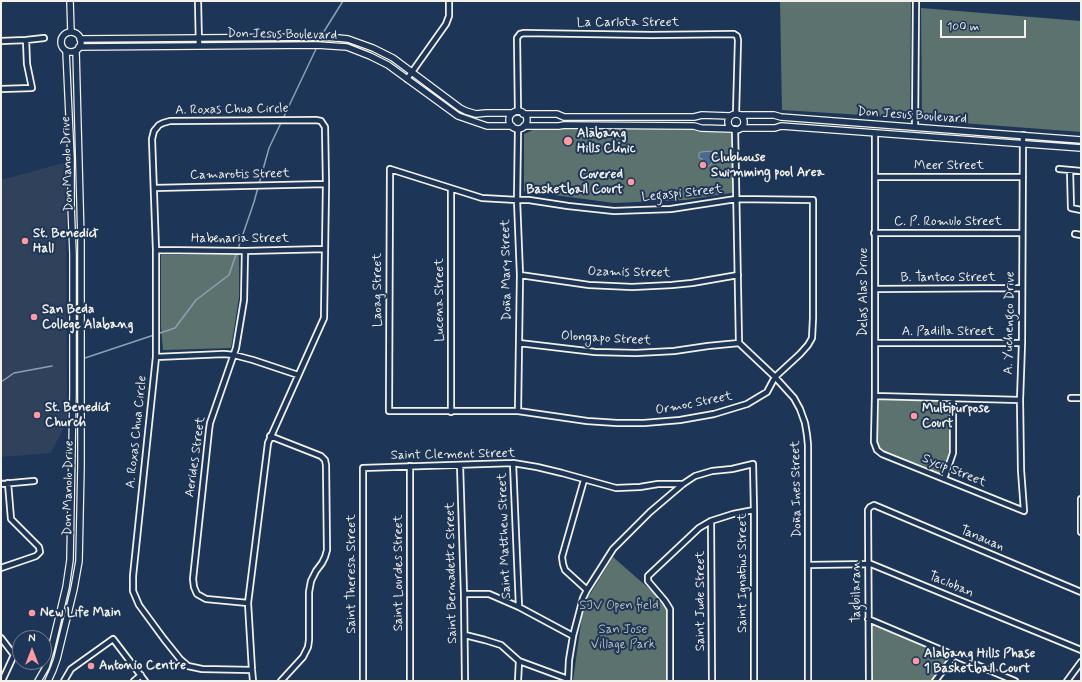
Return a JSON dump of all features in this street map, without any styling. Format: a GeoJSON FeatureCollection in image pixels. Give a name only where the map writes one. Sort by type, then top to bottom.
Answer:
{"type":"FeatureCollection","features":[{"type":"Feature","properties":{"kind":"street"},"geometry":{"type":"LineString","coordinates":[[70,1],[71,32]]}},
{"type":"Feature","properties":{"kind":"street"},"geometry":{"type":"LineString","coordinates":[[198,1],[199,46]]}},
{"type":"Feature","properties":{"kind":"street"},"geometry":{"type":"LineString","coordinates":[[408,79],[446,24],[449,16],[448,1]]}},
{"type":"Feature","properties":{"kind":"street"},"geometry":{"type":"LineString","coordinates":[[915,136],[916,1]]}},
{"type":"Feature","properties":{"kind":"street"},"geometry":{"type":"LineString","coordinates":[[66,33],[75,33],[80,39],[77,49],[71,52],[62,48],[62,37],[66,33]]}},
{"type":"Feature","properties":{"kind":"street","name":"La Carlota Street"},"geometry":{"type":"LineString","coordinates":[[518,113],[517,38],[520,34],[524,33],[651,35],[734,34],[737,36],[738,40],[738,114]]}},
{"type":"Feature","properties":{"kind":"street"},"geometry":{"type":"LineString","coordinates":[[1,41],[44,38]]}},
{"type":"Feature","properties":{"kind":"street","name":"Don Jesus Boulevard"},"geometry":{"type":"LineString","coordinates":[[80,39],[338,38],[359,42],[393,58],[460,108],[476,114],[518,113],[557,114],[564,116],[730,116]]}},
{"type":"Feature","properties":{"kind":"street"},"geometry":{"type":"LineString","coordinates":[[1,88],[32,88],[27,64],[26,40]]}},
{"type":"Feature","properties":{"kind":"street","name":"Don Jesus Boulevard"},"geometry":{"type":"LineString","coordinates":[[77,49],[317,45],[347,47],[388,65],[458,116],[487,126],[512,126]]}},
{"type":"Feature","properties":{"kind":"street","name":"Don Manolo Drive"},"geometry":{"type":"LineString","coordinates":[[48,681],[57,659],[74,589],[78,562],[81,466],[81,295],[77,49]]}},
{"type":"Feature","properties":{"kind":"street","name":"Don Manolo Drive"},"geometry":{"type":"LineString","coordinates":[[38,681],[46,667],[51,650],[66,587],[70,560],[73,295],[71,159],[66,51]]}},
{"type":"Feature","properties":{"kind":"street"},"geometry":{"type":"LineString","coordinates":[[518,113],[526,118],[524,126],[518,129],[512,126],[509,120],[510,117],[518,113]]}},
{"type":"Feature","properties":{"kind":"street"},"geometry":{"type":"LineString","coordinates":[[475,123],[476,114]]}},
{"type":"Feature","properties":{"kind":"street"},"geometry":{"type":"LineString","coordinates":[[736,129],[729,125],[728,118],[738,114],[744,121],[736,129],[739,343]]}},
{"type":"Feature","properties":{"kind":"street","name":"Don Jesus Boulevard"},"geometry":{"type":"LineString","coordinates":[[738,114],[1081,140]]}},
{"type":"Feature","properties":{"kind":"street"},"geometry":{"type":"LineString","coordinates":[[564,116],[564,125]]}},
{"type":"Feature","properties":{"kind":"street"},"geometry":{"type":"LineString","coordinates":[[694,117],[694,126]]}},
{"type":"Feature","properties":{"kind":"street"},"geometry":{"type":"LineString","coordinates":[[781,117],[781,126]]}},
{"type":"Feature","properties":{"kind":"street","name":"A. Roxas Chua Circle"},"geometry":{"type":"LineString","coordinates":[[252,670],[202,669],[188,666],[164,640],[139,605],[133,591],[133,576],[156,357],[156,250],[152,139],[154,131],[159,125],[170,121],[316,120],[321,121],[324,127],[326,184],[324,318],[268,443],[248,603],[253,681]]}},
{"type":"Feature","properties":{"kind":"street"},"geometry":{"type":"LineString","coordinates":[[840,122],[840,131]]}},
{"type":"Feature","properties":{"kind":"street"},"geometry":{"type":"LineString","coordinates":[[857,123],[857,132]]}},
{"type":"Feature","properties":{"kind":"street","name":"Don Jesus Boulevard"},"geometry":{"type":"LineString","coordinates":[[524,126],[694,126],[701,128],[736,129],[775,128],[781,126],[1081,148]]}},
{"type":"Feature","properties":{"kind":"street","name":"Doña Mary Street"},"geometry":{"type":"LineString","coordinates":[[518,129],[517,200],[520,275],[518,411]]}},
{"type":"Feature","properties":{"kind":"street","name":"Delas Alas Drive"},"geometry":{"type":"LineString","coordinates":[[875,133],[874,442],[877,450]]}},
{"type":"Feature","properties":{"kind":"street","name":"A. Yuchengco Drive"},"geometry":{"type":"LineString","coordinates":[[1023,135],[1022,343],[1020,400],[1021,470],[1024,511]]}},
{"type":"Feature","properties":{"kind":"street","name":"Legaspi Street"},"geometry":{"type":"LineString","coordinates":[[390,169],[482,198],[529,200],[614,211],[671,209],[736,199],[813,200]]}},
{"type":"Feature","properties":{"kind":"street","name":"Laoag Street"},"geometry":{"type":"LineString","coordinates":[[389,411],[390,169]]}},
{"type":"Feature","properties":{"kind":"street"},"geometry":{"type":"LineString","coordinates":[[1059,169],[1081,171]]}},
{"type":"Feature","properties":{"kind":"street"},"geometry":{"type":"LineString","coordinates":[[1070,170],[1071,208],[1081,210]]}},
{"type":"Feature","properties":{"kind":"street","name":"Meer Street"},"geometry":{"type":"LineString","coordinates":[[875,177],[1022,177]]}},
{"type":"Feature","properties":{"kind":"street","name":"Camarotis Street"},"geometry":{"type":"LineString","coordinates":[[154,188],[326,184]]}},
{"type":"Feature","properties":{"kind":"street","name":"Lucena Street"},"geometry":{"type":"LineString","coordinates":[[450,412],[451,189]]}},
{"type":"Feature","properties":{"kind":"street","name":"Ormoc Street"},"geometry":{"type":"LineString","coordinates":[[389,411],[518,411],[587,421],[644,423],[680,420],[714,414],[747,404],[767,392],[775,377],[800,354],[812,338],[813,200]]}},
{"type":"Feature","properties":{"kind":"street"},"geometry":{"type":"LineString","coordinates":[[71,205],[80,205]]}},
{"type":"Feature","properties":{"kind":"street","name":"C. P. Romulo Street"},"geometry":{"type":"LineString","coordinates":[[874,233],[1022,232]]}},
{"type":"Feature","properties":{"kind":"street"},"geometry":{"type":"LineString","coordinates":[[1075,234],[1081,235]]}},
{"type":"Feature","properties":{"kind":"street","name":"Habenaria Street"},"geometry":{"type":"LineString","coordinates":[[156,250],[245,251],[325,249]]}},
{"type":"Feature","properties":{"kind":"street","name":"Aerides Street"},"geometry":{"type":"LineString","coordinates":[[245,251],[244,300],[236,348],[210,423],[193,579],[197,594],[206,599],[248,603]]}},
{"type":"Feature","properties":{"kind":"street","name":"Ozamis Street"},"geometry":{"type":"LineString","coordinates":[[520,275],[589,285],[632,287],[692,283],[738,275]]}},
{"type":"Feature","properties":{"kind":"street","name":"B. Tantoco Street"},"geometry":{"type":"LineString","coordinates":[[875,289],[1022,288]]}},
{"type":"Feature","properties":{"kind":"street"},"geometry":{"type":"LineString","coordinates":[[73,295],[81,295]]}},
{"type":"Feature","properties":{"kind":"street","name":"Olongapo Street"},"geometry":{"type":"LineString","coordinates":[[519,343],[595,352],[636,353],[674,351],[739,343]]}},
{"type":"Feature","properties":{"kind":"street","name":"Doña Ines Street"},"geometry":{"type":"LineString","coordinates":[[739,343],[775,377],[794,398],[805,423],[808,445],[808,681]]}},
{"type":"Feature","properties":{"kind":"street","name":"A. Padilla Street"},"geometry":{"type":"LineString","coordinates":[[875,343],[1022,343]]}},
{"type":"Feature","properties":{"kind":"street"},"geometry":{"type":"LineString","coordinates":[[156,357],[224,354],[234,355],[298,375]]}},
{"type":"Feature","properties":{"kind":"street"},"geometry":{"type":"LineString","coordinates":[[875,396],[1020,400]]}},
{"type":"Feature","properties":{"kind":"street"},"geometry":{"type":"LineString","coordinates":[[944,479],[953,453],[953,398]]}},
{"type":"Feature","properties":{"kind":"street"},"geometry":{"type":"LineString","coordinates":[[1071,398],[1081,398]]}},
{"type":"Feature","properties":{"kind":"street"},"geometry":{"type":"LineString","coordinates":[[270,436],[321,456],[325,460],[326,465],[327,550],[325,557],[316,570],[311,581],[309,592],[308,647],[303,657],[281,681]]}},
{"type":"Feature","properties":{"kind":"street","name":"Sycip Street"},"geometry":{"type":"LineString","coordinates":[[877,450],[882,454],[1024,511]]}},
{"type":"Feature","properties":{"kind":"street"},"geometry":{"type":"LineString","coordinates":[[72,463],[81,466]]}},
{"type":"Feature","properties":{"kind":"street","name":"Saint Clement Street"},"geometry":{"type":"LineString","coordinates":[[364,468],[513,463],[543,468],[616,488],[640,487],[658,484],[683,484]]}},
{"type":"Feature","properties":{"kind":"street","name":"Saint Matthew Street"},"geometry":{"type":"LineString","coordinates":[[513,463],[519,608]]}},
{"type":"Feature","properties":{"kind":"street","name":"Saint Ignatius Street"},"geometry":{"type":"LineString","coordinates":[[683,484],[695,476],[712,471],[732,469],[753,464],[754,681]]}},
{"type":"Feature","properties":{"kind":"street","name":"Saint Bernadette Street"},"geometry":{"type":"LineString","coordinates":[[460,465],[465,681]]}},
{"type":"Feature","properties":{"kind":"street","name":"Saint Lourdes Street"},"geometry":{"type":"LineString","coordinates":[[410,466],[410,681]]}},
{"type":"Feature","properties":{"kind":"street","name":"Saint Theresa Street"},"geometry":{"type":"LineString","coordinates":[[363,681],[364,468]]}},
{"type":"Feature","properties":{"kind":"street"},"geometry":{"type":"LineString","coordinates":[[584,480],[562,557],[565,570],[587,590]]}},
{"type":"Feature","properties":{"kind":"street"},"geometry":{"type":"LineString","coordinates":[[1,484],[34,481]]}},
{"type":"Feature","properties":{"kind":"street"},"geometry":{"type":"LineString","coordinates":[[1,568],[36,556],[40,552],[39,546],[11,519],[8,483]]}},
{"type":"Feature","properties":{"kind":"street"},"geometry":{"type":"LineString","coordinates":[[464,636],[501,645],[519,661],[568,680],[572,636],[587,590],[613,549],[650,512],[683,484]]}},
{"type":"Feature","properties":{"kind":"street"},"geometry":{"type":"LineString","coordinates":[[1081,499],[1081,532]]}},
{"type":"Feature","properties":{"kind":"street","name":"Tagbilaran"},"geometry":{"type":"LineString","coordinates":[[869,681],[868,510],[874,505]]}},
{"type":"Feature","properties":{"kind":"street","name":"Tanauan"},"geometry":{"type":"LineString","coordinates":[[874,505],[1081,592]]}},
{"type":"Feature","properties":{"kind":"street"},"geometry":{"type":"LineString","coordinates":[[670,681],[670,609],[648,581],[648,576],[699,528],[711,521],[733,514],[754,510]]}},
{"type":"Feature","properties":{"kind":"street","name":"Saint Jude Street"},"geometry":{"type":"LineString","coordinates":[[711,521],[712,681]]}},
{"type":"Feature","properties":{"kind":"street","name":"Tacloban"},"geometry":{"type":"LineString","coordinates":[[808,565],[868,563],[1081,650]]}},
{"type":"Feature","properties":{"kind":"street"},"geometry":{"type":"LineString","coordinates":[[66,587],[74,589]]}},
{"type":"Feature","properties":{"kind":"street"},"geometry":{"type":"LineString","coordinates":[[464,594],[489,594],[572,636]]}},
{"type":"Feature","properties":{"kind":"street"},"geometry":{"type":"LineString","coordinates":[[868,619],[1015,681]]}},
{"type":"Feature","properties":{"kind":"street"},"geometry":{"type":"LineString","coordinates":[[1,638],[14,655],[2,681]]}},
{"type":"Feature","properties":{"kind":"street"},"geometry":{"type":"LineString","coordinates":[[64,681],[71,669],[113,639],[145,681]]}},
{"type":"Feature","properties":{"kind":"street"},"geometry":{"type":"LineString","coordinates":[[935,681],[955,655]]}},
{"type":"Feature","properties":{"kind":"street"},"geometry":{"type":"LineString","coordinates":[[518,681],[519,661]]}},
{"type":"Feature","properties":{"kind":"street"},"geometry":{"type":"LineString","coordinates":[[1067,681],[1081,662]]}},
{"type":"Feature","properties":{"kind":"street"},"geometry":{"type":"LineString","coordinates":[[134,681],[141,675]]}},
{"type":"Feature","properties":{"kind":"street"},"geometry":{"type":"LineString","coordinates":[[1002,681],[1005,676]]}},
{"type":"Feature","properties":{"kind":"shaded area"},"geometry":{"type":"Polygon","coordinates":[[[701,152],[715,152],[716,157],[712,160],[712,163],[709,166],[703,163],[702,159],[699,158],[699,153],[701,152]]]}},
{"type":"Feature","properties":{"kind":"shaded area","name":"San Beda College Alabang"},"geometry":{"type":"Polygon","coordinates":[[[67,162],[67,421],[51,453],[1,457],[1,180],[67,162]]]}},
{"type":"Feature","properties":{"kind":"green space"},"geometry":{"type":"Polygon","coordinates":[[[780,1],[911,1],[910,118],[782,110],[780,1]]]}},
{"type":"Feature","properties":{"kind":"green space"},"geometry":{"type":"Polygon","coordinates":[[[921,8],[1081,21],[1081,132],[922,120],[921,8]]]}},
{"type":"Feature","properties":{"kind":"green space"},"geometry":{"type":"Polygon","coordinates":[[[728,126],[737,131],[737,192],[686,200],[614,203],[524,191],[524,134],[535,129],[728,126]]]}},
{"type":"Feature","properties":{"kind":"green space"},"geometry":{"type":"Polygon","coordinates":[[[161,255],[239,255],[239,297],[231,348],[163,350],[161,327],[161,255]]]}},
{"type":"Feature","properties":{"kind":"green space"},"geometry":{"type":"Polygon","coordinates":[[[875,398],[953,399],[953,450],[943,478],[883,453],[877,449],[874,443],[875,398]]]}},
{"type":"Feature","properties":{"kind":"green space","name":"San Jose Village Park"},"geometry":{"type":"Polygon","coordinates":[[[613,557],[653,592],[666,609],[667,681],[573,681],[582,616],[589,596],[613,557]]]}},
{"type":"Feature","properties":{"kind":"green space"},"geometry":{"type":"Polygon","coordinates":[[[870,624],[950,656],[932,681],[872,681],[870,624]]]}},
{"type":"Feature","properties":{"kind":"waterway"},"geometry":{"type":"LineString","coordinates":[[323,33],[343,1]]}},
{"type":"Feature","properties":{"kind":"waterway"},"geometry":{"type":"LineString","coordinates":[[85,358],[175,328],[196,300],[229,275],[254,202],[269,148],[316,49]]}},
{"type":"Feature","properties":{"kind":"waterway"},"geometry":{"type":"LineString","coordinates":[[1,382],[14,373],[52,366]]}},
{"type":"Feature","properties":{"kind":"place","name":"Alabang Hills Clinic"},"geometry":{"type":"Point","coordinates":[568,141]}},
{"type":"Feature","properties":{"kind":"place","name":"Clubhouse Swimming pool Area"},"geometry":{"type":"Point","coordinates":[703,165]}},
{"type":"Feature","properties":{"kind":"place","name":"Covered Basketball Court"},"geometry":{"type":"Point","coordinates":[631,182]}},
{"type":"Feature","properties":{"kind":"place","name":"St. Benedict Hall"},"geometry":{"type":"Point","coordinates":[25,241]}},
{"type":"Feature","properties":{"kind":"place","name":"San Beda College Alabang"},"geometry":{"type":"Point","coordinates":[34,317]}},
{"type":"Feature","properties":{"kind":"place","name":"St. Benedict Church"},"geometry":{"type":"Point","coordinates":[37,415]}},
{"type":"Feature","properties":{"kind":"place","name":"Multipurpose Court"},"geometry":{"type":"Point","coordinates":[914,416]}},
{"type":"Feature","properties":{"kind":"place","name":"New Life Main"},"geometry":{"type":"Point","coordinates":[32,613]}},
{"type":"Feature","properties":{"kind":"place","name":"Alabang Hills Phase 1 Basketball Court"},"geometry":{"type":"Point","coordinates":[916,661]}},
{"type":"Feature","properties":{"kind":"place","name":"Antonio Centre"},"geometry":{"type":"Point","coordinates":[91,666]}},
{"type":"Feature","properties":{"kind":"park label","name":"SJV Open field"},"geometry":{"type":"Point","coordinates":[619,606]}}]}
